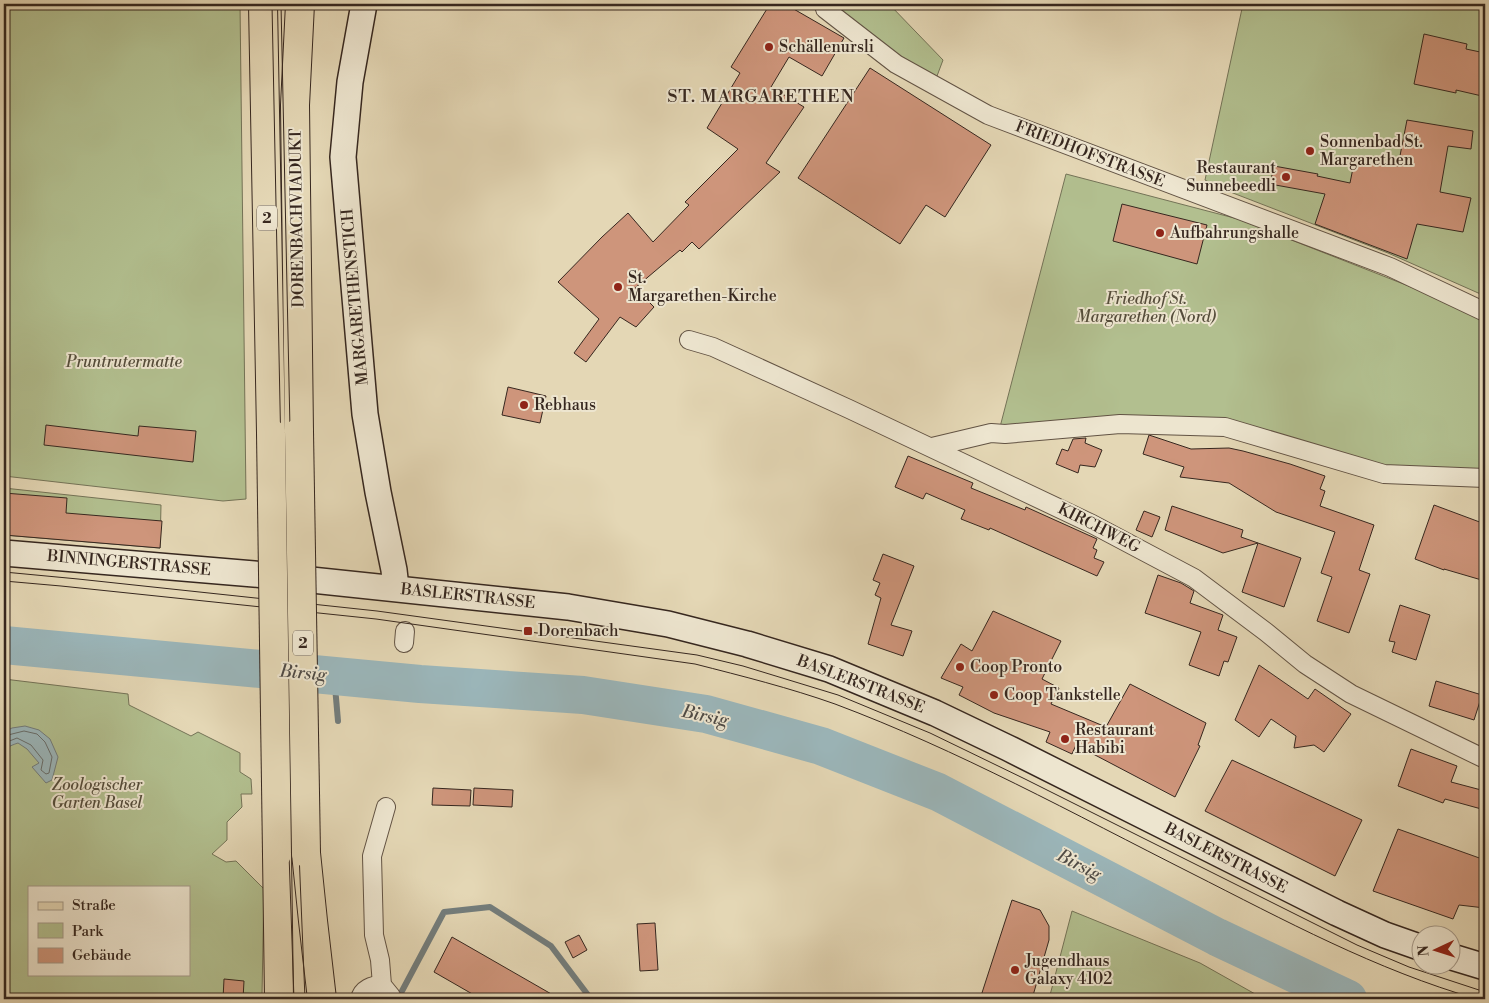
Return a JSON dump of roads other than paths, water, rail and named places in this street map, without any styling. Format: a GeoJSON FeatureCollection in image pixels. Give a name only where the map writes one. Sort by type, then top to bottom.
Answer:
{"type":"FeatureCollection","features":[{"type":"Feature","properties":{"kind":"main road","name":"DORENBACHVIADUKT"},"geometry":{"type":"LineString","coordinates":[[263,4],[271,433],[278,999]]}},
{"type":"Feature","properties":{"kind":"main road","name":"DORENBACHVIADUKT"},"geometry":{"type":"LineString","coordinates":[[300,4],[296,105],[306,854],[322,999]]}},
{"type":"Feature","properties":{"kind":"main road","name":"MARGARETHENSTICH"},"geometry":{"type":"LineString","coordinates":[[364,4],[350,82],[343,157],[365,414],[396,588]]}},
{"type":"Feature","properties":{"kind":"main road","name":"BINNINGERSTRASSE"},"geometry":{"type":"LineString","coordinates":[[4,553],[254,574]]}},
{"type":"Feature","properties":{"kind":"main road","name":"BASLERSTRASSE"},"geometry":{"type":"LineString","coordinates":[[254,574],[568,607],[668,624],[748,644],[829,669],[935,713],[1337,914],[1412,944]]}},
{"type":"Feature","properties":{"kind":"main road"},"geometry":{"type":"LineString","coordinates":[[1462,960],[1485,967]]}},
{"type":"Feature","properties":{"kind":"street","name":"FRIEDHOFSTRASSE"},"geometry":{"type":"LineString","coordinates":[[825,8],[896,64],[988,116],[1390,268],[1485,312]]}},
{"type":"Feature","properties":{"kind":"street","name":"KIRCHWEG"},"geometry":{"type":"LineString","coordinates":[[689,340],[713,348],[932,447],[1092,524],[1194,578],[1305,664],[1351,694],[1485,759]]}},
{"type":"Feature","properties":{"kind":"street"},"geometry":{"type":"LineString","coordinates":[[932,447],[991,434],[1120,424],[1224,427],[1384,474],[1485,478]]}},
{"type":"Feature","properties":{"kind":"street"},"geometry":{"type":"LineString","coordinates":[[386,807],[372,856],[374,935],[387,992]]}},
{"type":"Feature","properties":{"kind":"street"},"geometry":{"type":"LineString","coordinates":[[360,999],[360,996],[368,987],[376,985],[387,992]]}},
{"type":"Feature","properties":{"kind":"water"},"geometry":{"type":"Polygon","coordinates":[[[25,726],[39,730],[50,739],[58,757],[52,780],[46,783],[32,767],[39,763],[27,749],[18,743],[8,748],[4,756],[4,732],[12,728],[25,726]]]}},
{"type":"Feature","properties":{"kind":"waterway","name":"Birsig"},"geometry":{"type":"LineString","coordinates":[[4,645],[420,684],[583,695],[706,714],[821,746],[938,792],[1217,937],[1348,999]]}},
{"type":"Feature","properties":{"kind":"waterway","name":"Dorenbach"},"geometry":{"type":"LineString","coordinates":[[334,675],[338,721]]}},
{"type":"Feature","properties":{"kind":"waterway"},"geometry":{"type":"LineString","coordinates":[[402,991],[444,912],[490,907],[551,946],[591,999]]}},
{"type":"Feature","properties":{"kind":"tram line"},"geometry":{"type":"LineString","coordinates":[[272,4],[289,854],[294,999]]}},
{"type":"Feature","properties":{"kind":"tram line"},"geometry":{"type":"LineString","coordinates":[[281,4],[299,853],[305,999]]}},
{"type":"Feature","properties":{"kind":"tram line"},"geometry":{"type":"LineString","coordinates":[[4,572],[377,611],[697,655],[743,666],[838,695],[930,733],[1357,945],[1409,967],[1485,992]]}},
{"type":"Feature","properties":{"kind":"tram line"},"geometry":{"type":"LineString","coordinates":[[4,581],[376,619],[695,664],[783,687],[881,722],[971,762],[1331,943],[1403,974],[1477,999]]}},
{"type":"Feature","properties":{"kind":"place","name":"Schällenursli"},"geometry":{"type":"Point","coordinates":[769,47]}},
{"type":"Feature","properties":{"kind":"place","name":"Sonnenbad St. Margarethen"},"geometry":{"type":"Point","coordinates":[1310,151]}},
{"type":"Feature","properties":{"kind":"place","name":"Restaurant Sunnebeedli"},"geometry":{"type":"Point","coordinates":[1286,177]}},
{"type":"Feature","properties":{"kind":"place","name":"Aufbahrungshalle"},"geometry":{"type":"Point","coordinates":[1160,233]}},
{"type":"Feature","properties":{"kind":"place","name":"St. Margarethen-Kirche"},"geometry":{"type":"Point","coordinates":[618,287]}},
{"type":"Feature","properties":{"kind":"place","name":"Rebhaus"},"geometry":{"type":"Point","coordinates":[524,405]}},
{"type":"Feature","properties":{"kind":"place","name":"Dorenbach"},"geometry":{"type":"Point","coordinates":[528,631]}},
{"type":"Feature","properties":{"kind":"place","name":"Coop Pronto"},"geometry":{"type":"Point","coordinates":[960,667]}},
{"type":"Feature","properties":{"kind":"place","name":"Coop Tankstelle"},"geometry":{"type":"Point","coordinates":[994,695]}},
{"type":"Feature","properties":{"kind":"place","name":"Restaurant Habibi"},"geometry":{"type":"Point","coordinates":[1065,739]}},
{"type":"Feature","properties":{"kind":"place","name":"Jugendhaus Galaxy 4102"},"geometry":{"type":"Point","coordinates":[1015,970]}},
{"type":"Feature","properties":{"kind":"district","name":"ST. MARGARETHEN"},"geometry":{"type":"Point","coordinates":[761,96]}},
{"type":"Feature","properties":{"kind":"park label","name":"Friedhof St. Margarethen (Nord)"},"geometry":{"type":"Point","coordinates":[1146,308]}},
{"type":"Feature","properties":{"kind":"park label","name":"Pruntrutermatte"},"geometry":{"type":"Point","coordinates":[124,362]}},
{"type":"Feature","properties":{"kind":"park label","name":"Zoologischer Garten Basel"},"geometry":{"type":"Point","coordinates":[97,794]}}]}
